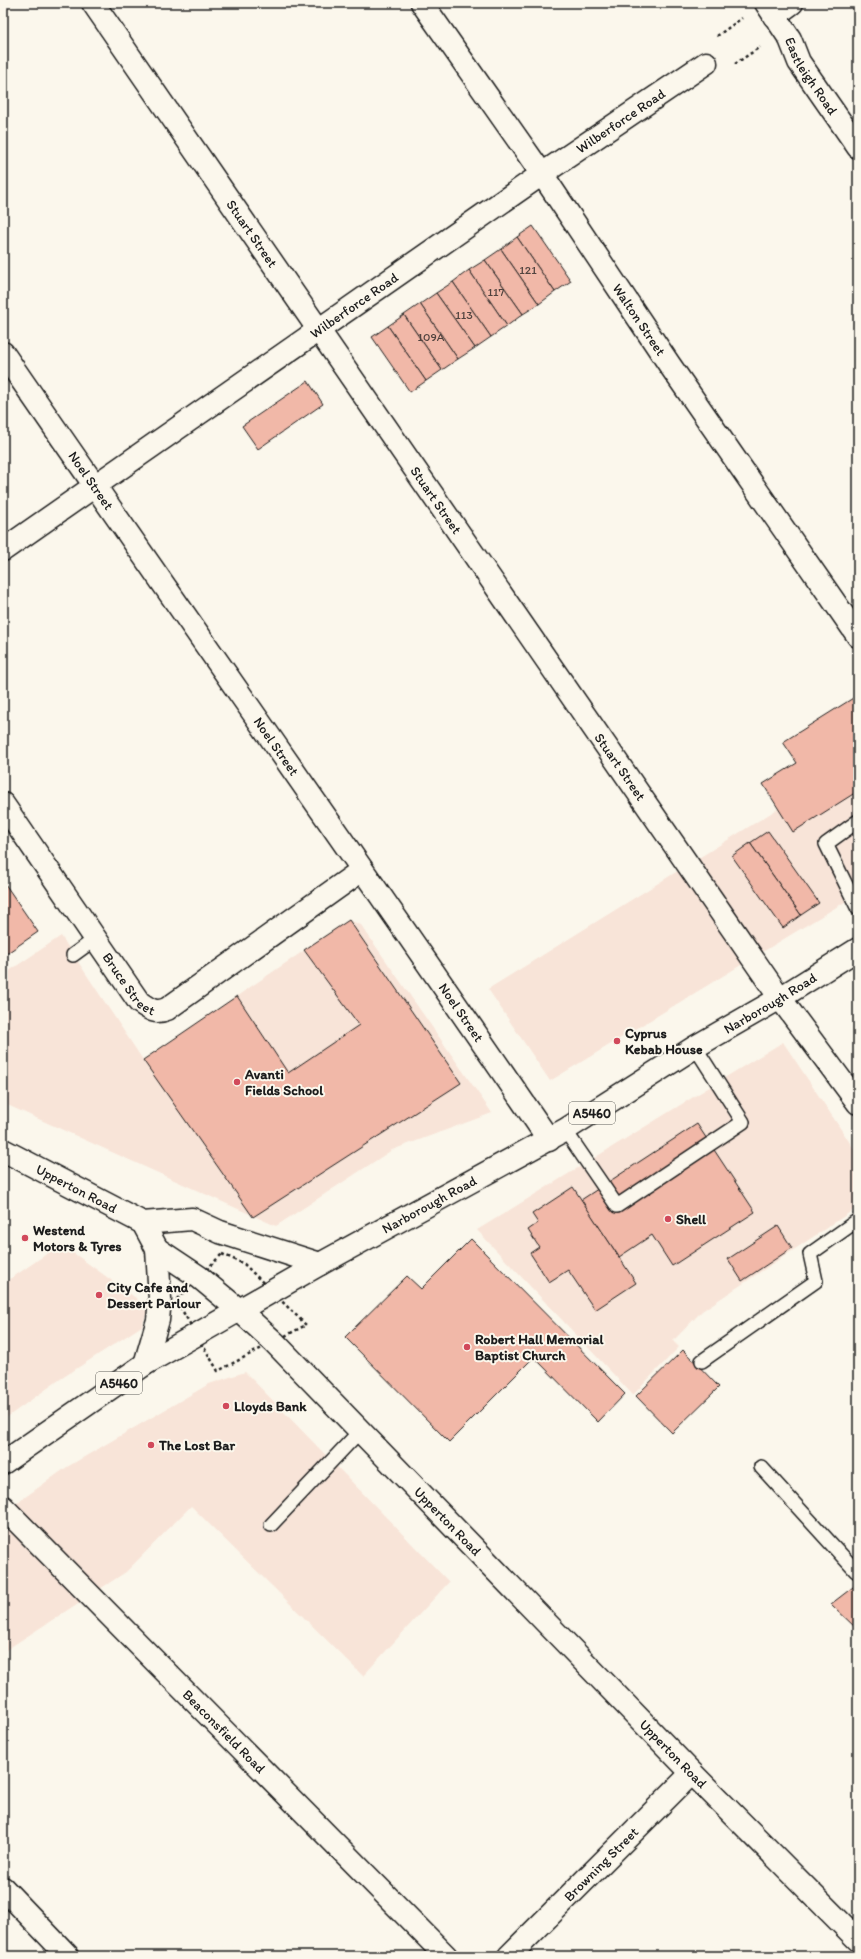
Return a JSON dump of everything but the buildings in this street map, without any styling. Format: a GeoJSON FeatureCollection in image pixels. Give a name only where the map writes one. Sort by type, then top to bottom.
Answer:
{"type":"FeatureCollection","features":[{"type":"Feature","properties":{"kind":"street","name":"Stuart Street"},"geometry":{"type":"LineString","coordinates":[[93,3],[780,998],[858,1103]]}},
{"type":"Feature","properties":{"kind":"street","name":"Walton Street"},"geometry":{"type":"LineString","coordinates":[[422,3],[542,174],[669,364],[858,636]]}},
{"type":"Feature","properties":{"kind":"street"},"geometry":{"type":"LineString","coordinates":[[775,16],[792,3]]}},
{"type":"Feature","properties":{"kind":"street","name":"Eastleigh Road"},"geometry":{"type":"LineString","coordinates":[[775,16],[790,39],[798,62],[858,147]]}},
{"type":"Feature","properties":{"kind":"street","name":"Wilberforce Road"},"geometry":{"type":"LineString","coordinates":[[3,550],[542,174],[706,63]]}},
{"type":"Feature","properties":{"kind":"street","name":"Noel Street"},"geometry":{"type":"LineString","coordinates":[[3,353],[94,487],[195,628],[362,870],[557,1135]]}},
{"type":"Feature","properties":{"kind":"street","name":"Bruce Street"},"geometry":{"type":"LineString","coordinates":[[3,804],[139,1002],[150,1010],[159,1012],[167,1009],[362,870]]}},
{"type":"Feature","properties":{"kind":"street","name":"Narborough Road"},"geometry":{"type":"LineString","coordinates":[[3,1463],[145,1364],[320,1264],[557,1135],[695,1047],[780,998],[858,949]]}},
{"type":"Feature","properties":{"kind":"street","name":"Upperton Road"},"geometry":{"type":"LineString","coordinates":[[3,1150],[143,1223],[157,1249],[199,1277],[239,1310],[274,1342],[692,1773],[858,1940]]}},
{"type":"Feature","properties":{"kind":"street"},"geometry":{"type":"LineString","coordinates":[[143,1223],[192,1219],[220,1232],[320,1264]]}},
{"type":"Feature","properties":{"kind":"street"},"geometry":{"type":"LineString","coordinates":[[145,1364],[158,1320],[160,1306],[157,1249]]}},
{"type":"Feature","properties":{"kind":"street","name":"Beaconsfield Road"},"geometry":{"type":"LineString","coordinates":[[3,1507],[446,1956]]}},
{"type":"Feature","properties":{"kind":"street","name":"Browning Street"},"geometry":{"type":"LineString","coordinates":[[509,1956],[692,1773]]}},
{"type":"Feature","properties":{"kind":"street"},"geometry":{"type":"LineString","coordinates":[[3,1888],[68,1956]]}},
{"type":"Feature","properties":{"kind":"lane"},"geometry":{"type":"LineString","coordinates":[[858,822],[826,844],[858,909]]}},
{"type":"Feature","properties":{"kind":"lane"},"geometry":{"type":"LineString","coordinates":[[74,955],[95,939]]}},
{"type":"Feature","properties":{"kind":"lane"},"geometry":{"type":"LineString","coordinates":[[557,1135],[617,1206],[743,1122],[695,1047]]}},
{"type":"Feature","properties":{"kind":"lane"},"geometry":{"type":"LineString","coordinates":[[702,1361],[816,1281],[810,1254],[858,1220]]}},
{"type":"Feature","properties":{"kind":"lane"},"geometry":{"type":"LineString","coordinates":[[271,1525],[360,1430]]}},
{"type":"Feature","properties":{"kind":"lane"},"geometry":{"type":"LineString","coordinates":[[761,1467],[856,1571],[858,1570]]}},
{"type":"Feature","properties":{"kind":"path"},"geometry":{"type":"LineString","coordinates":[[745,16],[714,39],[706,63],[734,65],[775,16]]}},
{"type":"Feature","properties":{"kind":"shaded area"},"geometry":{"type":"Polygon","coordinates":[[[858,759],[858,894],[550,1081],[488,989],[858,759]]]}},
{"type":"Feature","properties":{"kind":"shaded area","name":"Avanti Fields School"},"geometry":{"type":"Polygon","coordinates":[[[349,920],[361,925],[492,1113],[392,1150],[276,1226],[3,1103],[3,975],[61,936],[143,1060],[349,920]]]}},
{"type":"Feature","properties":{"kind":"shaded area","name":"Shell"},"geometry":{"type":"Polygon","coordinates":[[[783,1042],[858,1155],[858,1207],[702,1311],[673,1341],[679,1347],[633,1395],[477,1230],[783,1042]]]}},
{"type":"Feature","properties":{"kind":"shaded area"},"geometry":{"type":"Polygon","coordinates":[[[61,1244],[136,1298],[147,1311],[142,1326],[59,1380],[3,1420],[3,1284],[61,1244]]]}},
{"type":"Feature","properties":{"kind":"shaded area"},"geometry":{"type":"Polygon","coordinates":[[[245,1372],[449,1582],[363,1676],[191,1506],[126,1572],[3,1652],[3,1513],[67,1467],[209,1384],[245,1372]]]}},
{"type":"Feature","properties":{"kind":"place","name":"Cyprus Kebab House"},"geometry":{"type":"Point","coordinates":[617,1041]}},
{"type":"Feature","properties":{"kind":"place","name":"Avanti Fields School"},"geometry":{"type":"Point","coordinates":[237,1082]}},
{"type":"Feature","properties":{"kind":"place","name":"Shell"},"geometry":{"type":"Point","coordinates":[668,1219]}},
{"type":"Feature","properties":{"kind":"place","name":"Westend Motors & Tyres"},"geometry":{"type":"Point","coordinates":[25,1238]}},
{"type":"Feature","properties":{"kind":"place","name":"City Cafe and Dessert Parlour"},"geometry":{"type":"Point","coordinates":[99,1295]}},
{"type":"Feature","properties":{"kind":"place","name":"Robert Hall Memorial Baptist Church"},"geometry":{"type":"Point","coordinates":[467,1347]}},
{"type":"Feature","properties":{"kind":"place","name":"Lloyds Bank"},"geometry":{"type":"Point","coordinates":[226,1406]}},
{"type":"Feature","properties":{"kind":"place","name":"The Lost Bar"},"geometry":{"type":"Point","coordinates":[151,1445]}}]}
